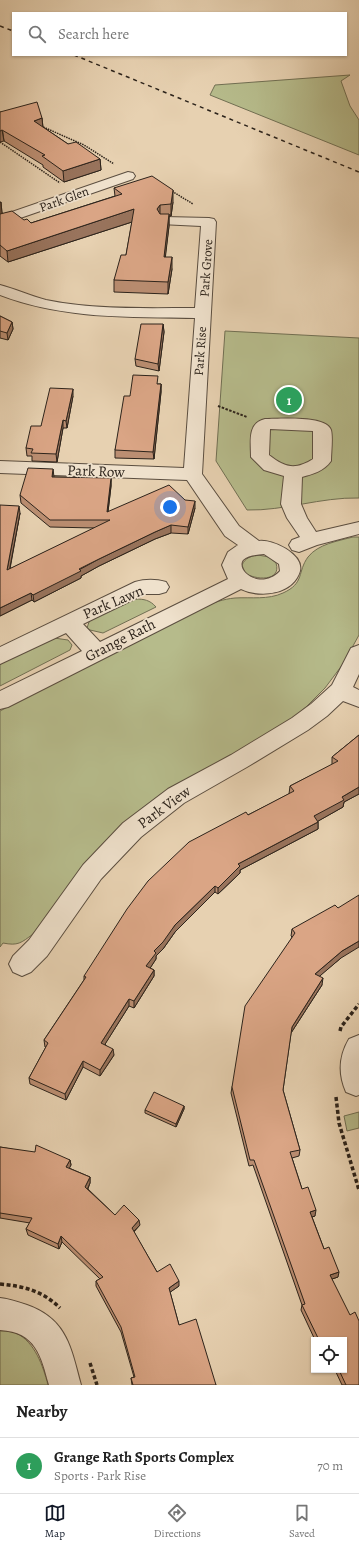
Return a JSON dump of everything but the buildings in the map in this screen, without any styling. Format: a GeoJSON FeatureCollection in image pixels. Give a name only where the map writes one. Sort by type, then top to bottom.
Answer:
{"type":"FeatureCollection","features":[{"type":"Feature","properties":{"kind":"street"},"geometry":{"type":"LineString","coordinates":[[113,167],[142,185]]}},
{"type":"Feature","properties":{"kind":"street","name":"Park Glen"},"geometry":{"type":"LineString","coordinates":[[0,221],[128,176]]}},
{"type":"Feature","properties":{"kind":"street","name":"Park Grove"},"geometry":{"type":"LineString","coordinates":[[165,221],[209,222],[203,313]]}},
{"type":"Feature","properties":{"kind":"street","name":"Park Rise"},"geometry":{"type":"LineString","coordinates":[[0,290],[37,303],[74,309],[203,313],[193,474]]}},
{"type":"Feature","properties":{"kind":"street"},"geometry":{"type":"LineString","coordinates":[[264,424],[314,425],[321,428],[322,461],[310,469],[293,473],[271,466],[260,457],[260,428],[264,424]]}},
{"type":"Feature","properties":{"kind":"street","name":"Park Row"},"geometry":{"type":"LineString","coordinates":[[0,467],[193,474]]}},
{"type":"Feature","properties":{"kind":"street"},"geometry":{"type":"LineString","coordinates":[[293,473],[291,504],[297,518],[311,540]]}},
{"type":"Feature","properties":{"kind":"street"},"geometry":{"type":"LineString","coordinates":[[193,474],[232,531],[255,548]]}},
{"type":"Feature","properties":{"kind":"street"},"geometry":{"type":"LineString","coordinates":[[282,554],[311,540],[359,528]]}},
{"type":"Feature","properties":{"kind":"street"},"geometry":{"type":"LineString","coordinates":[[255,548],[265,548],[282,554],[290,566],[289,573],[285,579],[278,584],[259,587],[240,581],[232,570],[231,564],[234,558],[243,551],[255,548]]}},
{"type":"Feature","properties":{"kind":"street","name":"Grange Rath"},"geometry":{"type":"LineString","coordinates":[[0,701],[240,581]]}},
{"type":"Feature","properties":{"kind":"street","name":"Park Lawn"},"geometry":{"type":"LineString","coordinates":[[0,656],[142,587],[159,587]]}},
{"type":"Feature","properties":{"kind":"street","name":"Park Lawn"},"geometry":{"type":"LineString","coordinates":[[68,622],[96,652]]}},
{"type":"Feature","properties":{"kind":"street","name":"Park View"},"geometry":{"type":"LineString","coordinates":[[22,964],[38,948],[92,872],[132,830],[176,796],[239,761],[300,724],[319,710],[350,695],[359,652]]}},
{"type":"Feature","properties":{"kind":"street"},"geometry":{"type":"LineString","coordinates":[[359,1048],[355,1055],[356,1083],[359,1082]]}},
{"type":"Feature","properties":{"kind":"street"},"geometry":{"type":"LineString","coordinates":[[0,1314],[26,1319],[44,1332],[52,1341],[65,1385]]}},
{"type":"Feature","properties":{"kind":"path"},"geometry":{"type":"LineString","coordinates":[[38,125],[84,145],[117,166],[113,167]]}},
{"type":"Feature","properties":{"kind":"path"},"geometry":{"type":"LineString","coordinates":[[0,142],[66,186]]}},
{"type":"Feature","properties":{"kind":"path"},"geometry":{"type":"LineString","coordinates":[[142,185],[156,182],[193,204],[187,206]]}},
{"type":"Feature","properties":{"kind":"path"},"geometry":{"type":"LineString","coordinates":[[197,403],[215,404],[264,424]]}},
{"type":"Feature","properties":{"kind":"green space"},"geometry":{"type":"Polygon","coordinates":[[[350,75],[341,81],[350,106],[359,120],[359,155],[210,95],[215,85],[350,75]]]}},
{"type":"Feature","properties":{"kind":"green space"},"geometry":{"type":"Polygon","coordinates":[[[225,331],[359,338],[359,498],[345,498],[261,510],[247,510],[216,461],[225,331]]]}},
{"type":"Feature","properties":{"kind":"green space"},"geometry":{"type":"Polygon","coordinates":[[[353,537],[359,537],[359,635],[343,664],[325,688],[306,707],[281,728],[161,794],[130,818],[89,858],[33,934],[19,943],[3,943],[0,947],[0,711],[202,607],[218,601],[241,598],[271,597],[283,593],[295,585],[308,557],[317,549],[353,537]]]}},
{"type":"Feature","properties":{"kind":"green space"},"geometry":{"type":"Polygon","coordinates":[[[258,555],[269,557],[276,563],[277,569],[275,574],[266,578],[261,578],[245,573],[242,565],[243,563],[248,558],[258,555]]]}},
{"type":"Feature","properties":{"kind":"green space"},"geometry":{"type":"Polygon","coordinates":[[[135,599],[147,600],[156,607],[103,633],[87,628],[89,622],[94,617],[135,599]]]}},
{"type":"Feature","properties":{"kind":"green space"},"geometry":{"type":"Polygon","coordinates":[[[54,638],[68,640],[72,645],[70,650],[0,686],[0,664],[54,638]]]}},
{"type":"Feature","properties":{"kind":"green space"},"geometry":{"type":"Polygon","coordinates":[[[359,1112],[359,1128],[347,1131],[344,1116],[359,1112]]]}},
{"type":"Feature","properties":{"kind":"green space"},"geometry":{"type":"Polygon","coordinates":[[[0,1331],[10,1331],[16,1333],[28,1342],[41,1363],[48,1385],[0,1385],[0,1331]]]}},
{"type":"Feature","properties":{"kind":"railway"},"geometry":{"type":"LineString","coordinates":[[0,26],[12,31]]}},
{"type":"Feature","properties":{"kind":"railway"},"geometry":{"type":"LineString","coordinates":[[76,56],[359,172]]}},
{"type":"Feature","properties":{"kind":"place","name":"Grange Rath Sports Complex"},"geometry":{"type":"Point","coordinates":[289,400]}}]}
